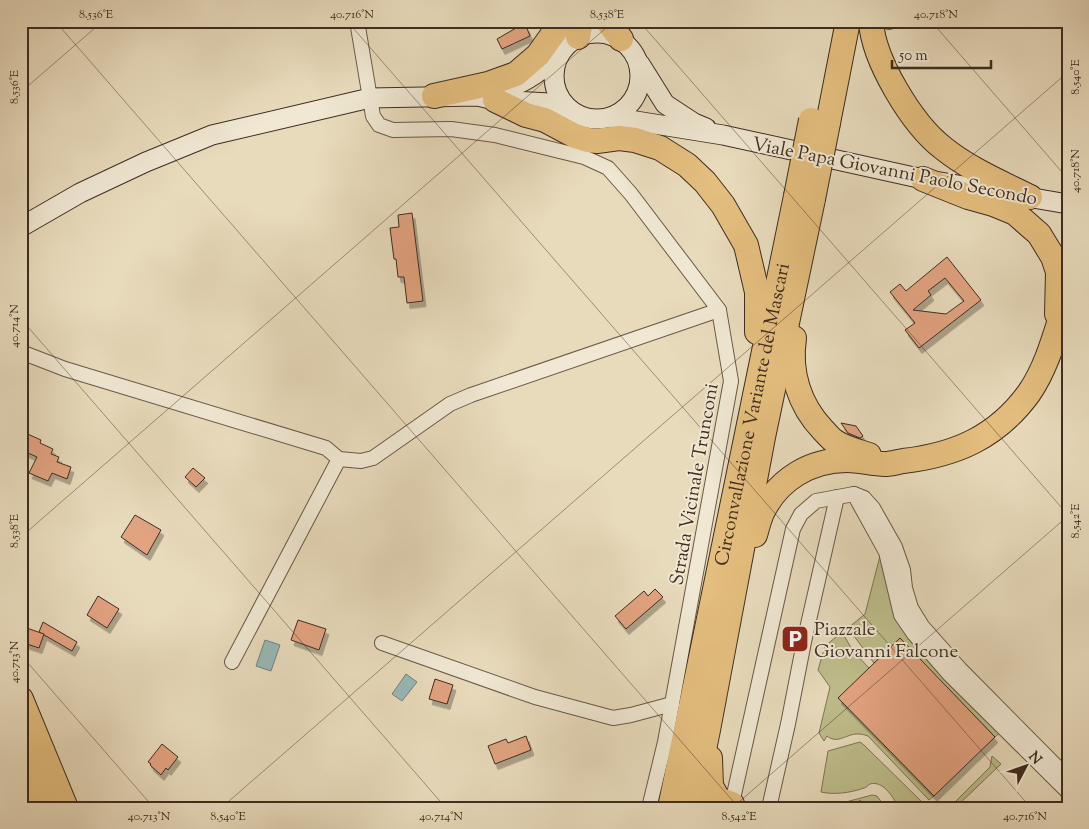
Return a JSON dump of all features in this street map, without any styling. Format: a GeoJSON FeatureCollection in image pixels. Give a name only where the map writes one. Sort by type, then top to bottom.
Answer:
{"type":"FeatureCollection","features":[{"type":"Feature","properties":{"kind":"highway"},"geometry":{"type":"LineString","coordinates":[[434,96],[488,84],[516,74],[538,55],[558,27],[560,21]]}},
{"type":"Feature","properties":{"kind":"highway"},"geometry":{"type":"LineString","coordinates":[[883,22],[871,34],[887,74],[912,116],[942,148],[978,172],[1030,197]]}},
{"type":"Feature","properties":{"kind":"highway","name":"Circonvallazione Variante del Mascari"},"geometry":{"type":"LineString","coordinates":[[692,808],[763,437],[804,197],[837,23]]}},
{"type":"Feature","properties":{"kind":"highway"},"geometry":{"type":"LineString","coordinates":[[486,98],[545,120],[575,136],[588,140],[627,139],[660,148],[687,165],[705,182],[723,205],[746,245],[757,292],[758,325],[746,438]]}},
{"type":"Feature","properties":{"kind":"highway"},"geometry":{"type":"LineString","coordinates":[[923,179],[968,197],[1015,212],[1038,234],[1053,257],[1058,272],[1056,331]]}},
{"type":"Feature","properties":{"kind":"highway"},"geometry":{"type":"LineString","coordinates":[[804,197],[792,351],[796,388],[811,418],[833,440],[876,457],[903,461]]}},
{"type":"Feature","properties":{"kind":"highway","name":"Circonvallazione Variante del Mascari"},"geometry":{"type":"LineString","coordinates":[[670,808],[746,438],[804,197]]}},
{"type":"Feature","properties":{"kind":"highway"},"geometry":{"type":"LineString","coordinates":[[721,662],[762,513],[782,486],[809,466],[847,460],[886,464],[948,453],[972,442],[996,426],[1023,400],[1032,387],[1050,351],[1068,294]]}},
{"type":"Feature","properties":{"kind":"highway"},"geometry":{"type":"LineString","coordinates":[[1056,331],[1068,307]]}},
{"type":"Feature","properties":{"kind":"highway"},"geometry":{"type":"LineString","coordinates":[[21,699],[66,808]]}},
{"type":"Feature","properties":{"kind":"highway"},"geometry":{"type":"LineString","coordinates":[[708,730],[711,786],[718,799],[732,806]]}},
{"type":"Feature","properties":{"kind":"highway"},"geometry":{"type":"LineString","coordinates":[[21,753],[45,808]]}},
{"type":"Feature","properties":{"kind":"main road"},"geometry":{"type":"LineString","coordinates":[[21,227],[80,193],[146,162],[212,135],[370,98],[434,96],[549,103],[589,118],[604,119],[620,113],[634,99],[640,80],[638,61],[634,52],[614,30],[613,35],[580,29],[559,55],[542,70],[518,85],[486,98]]}},
{"type":"Feature","properties":{"kind":"main road"},"geometry":{"type":"LineString","coordinates":[[559,55],[554,71],[555,86],[559,96],[569,109]]}},
{"type":"Feature","properties":{"kind":"main road","name":"Viale Papa Giovanni Paolo Secondo"},"geometry":{"type":"LineString","coordinates":[[638,61],[665,104],[694,123],[723,135]]}},
{"type":"Feature","properties":{"kind":"main road","name":"Viale Papa Giovanni Paolo Secondo"},"geometry":{"type":"LineString","coordinates":[[611,117],[723,135],[923,179],[1068,204]]}},
{"type":"Feature","properties":{"kind":"street"},"geometry":{"type":"LineString","coordinates":[[357,21],[370,98]]}},
{"type":"Feature","properties":{"kind":"street","name":"Strada Vicinale Trunconi"},"geometry":{"type":"LineString","coordinates":[[370,98],[373,116],[379,126],[393,130],[451,128],[495,135],[584,157],[608,168],[631,194],[719,310],[731,381],[672,704],[649,808]]}},
{"type":"Feature","properties":{"kind":"street"},"geometry":{"type":"LineString","coordinates":[[21,352],[66,368],[326,448],[339,459],[361,461],[374,458],[450,404],[471,395],[719,310]]}},
{"type":"Feature","properties":{"kind":"street"},"geometry":{"type":"LineString","coordinates":[[232,662],[339,459]]}},
{"type":"Feature","properties":{"kind":"street"},"geometry":{"type":"LineString","coordinates":[[854,494],[886,552],[901,615],[914,634],[950,674],[1068,792]]}},
{"type":"Feature","properties":{"kind":"street"},"geometry":{"type":"LineString","coordinates":[[732,806],[793,529],[801,514],[816,501],[854,494],[864,498],[873,508],[891,539],[903,570],[905,588],[911,608],[922,626],[960,669],[1068,778]]}},
{"type":"Feature","properties":{"kind":"street"},"geometry":{"type":"LineString","coordinates":[[769,808],[804,642],[838,497]]}},
{"type":"Feature","properties":{"kind":"street"},"geometry":{"type":"LineString","coordinates":[[382,643],[535,697],[613,718],[672,704]]}},
{"type":"Feature","properties":{"kind":"shaded area"},"geometry":{"type":"Polygon","coordinates":[[[880,556],[1002,731],[995,737],[900,639],[874,663],[848,628],[865,614],[880,556]]]}},
{"type":"Feature","properties":{"kind":"shaded area"},"geometry":{"type":"Polygon","coordinates":[[[842,632],[853,651],[869,668],[839,698],[934,796],[929,800],[868,736],[855,734],[835,739],[827,736],[824,741],[819,733],[830,687],[818,670],[825,646],[842,632]]]}},
{"type":"Feature","properties":{"kind":"shaded area"},"geometry":{"type":"Polygon","coordinates":[[[860,742],[925,805],[923,808],[899,808],[884,787],[875,784],[848,792],[821,792],[828,751],[860,742]]]}},
{"type":"Feature","properties":{"kind":"shaded area"},"geometry":{"type":"Polygon","coordinates":[[[992,756],[1001,764],[955,808],[949,808],[990,767],[992,756]]]}},
{"type":"Feature","properties":{"kind":"shaded area"},"geometry":{"type":"Polygon","coordinates":[[[872,795],[877,796],[886,808],[869,808],[860,800],[853,808],[818,808],[819,802],[831,806],[872,795]]]}},
{"type":"Feature","properties":{"kind":"water"},"geometry":{"type":"Polygon","coordinates":[[[265,640],[280,645],[271,671],[256,666],[265,640]]]}},
{"type":"Feature","properties":{"kind":"water"},"geometry":{"type":"Polygon","coordinates":[[[406,674],[417,682],[402,701],[392,694],[406,674]]]}},
{"type":"Feature","properties":{"kind":"building"},"geometry":{"type":"Polygon","coordinates":[[[526,26],[530,36],[502,49],[497,39],[516,28],[526,26]]]}},
{"type":"Feature","properties":{"kind":"building"},"geometry":{"type":"Polygon","coordinates":[[[412,213],[423,301],[407,303],[404,277],[398,277],[390,228],[399,227],[398,215],[412,213]]]}},
{"type":"Feature","properties":{"kind":"building"},"geometry":{"type":"Polygon","coordinates":[[[947,257],[981,300],[919,348],[905,330],[915,323],[890,292],[900,284],[906,291],[947,257]],[[945,278],[928,291],[931,295],[913,310],[946,314],[964,301],[945,278]]]}},
{"type":"Feature","properties":{"kind":"building"},"geometry":{"type":"Polygon","coordinates":[[[841,423],[856,426],[863,436],[860,438],[848,433],[841,423]]]}},
{"type":"Feature","properties":{"kind":"building"},"geometry":{"type":"Polygon","coordinates":[[[21,431],[41,440],[40,443],[53,449],[51,454],[59,457],[57,462],[71,467],[67,479],[52,473],[48,481],[29,473],[37,457],[21,450],[21,431]]]}},
{"type":"Feature","properties":{"kind":"building"},"geometry":{"type":"Polygon","coordinates":[[[193,468],[205,478],[196,487],[185,477],[193,468]]]}},
{"type":"Feature","properties":{"kind":"building"},"geometry":{"type":"Polygon","coordinates":[[[135,515],[161,530],[147,555],[121,537],[135,515]]]}},
{"type":"Feature","properties":{"kind":"building"},"geometry":{"type":"Polygon","coordinates":[[[655,589],[663,597],[626,629],[615,616],[644,591],[648,596],[655,589]]]}},
{"type":"Feature","properties":{"kind":"building"},"geometry":{"type":"Polygon","coordinates":[[[98,596],[119,609],[107,628],[87,615],[98,596]]]}},
{"type":"Feature","properties":{"kind":"building"},"geometry":{"type":"Polygon","coordinates":[[[298,620],[326,629],[319,650],[291,640],[298,620]]]}},
{"type":"Feature","properties":{"kind":"building"},"geometry":{"type":"Polygon","coordinates":[[[43,622],[77,642],[72,651],[39,632],[43,622]]]}},
{"type":"Feature","properties":{"kind":"building"},"geometry":{"type":"Polygon","coordinates":[[[21,626],[44,634],[39,648],[21,642],[21,626]]]}},
{"type":"Feature","properties":{"kind":"building"},"geometry":{"type":"Polygon","coordinates":[[[900,638],[995,737],[934,796],[838,698],[900,638]]]}},
{"type":"Feature","properties":{"kind":"building"},"geometry":{"type":"Polygon","coordinates":[[[435,679],[453,685],[447,704],[429,699],[435,679]]]}},
{"type":"Feature","properties":{"kind":"building"},"geometry":{"type":"Polygon","coordinates":[[[526,736],[531,750],[495,764],[488,746],[506,739],[508,743],[526,736]]]}},
{"type":"Feature","properties":{"kind":"building"},"geometry":{"type":"Polygon","coordinates":[[[162,744],[178,757],[168,770],[166,768],[161,775],[148,762],[162,744]]]}},
{"type":"Feature","properties":{"kind":"place","name":"Piazzale Giovanni Falcone"},"geometry":{"type":"Point","coordinates":[795,639]}}]}
